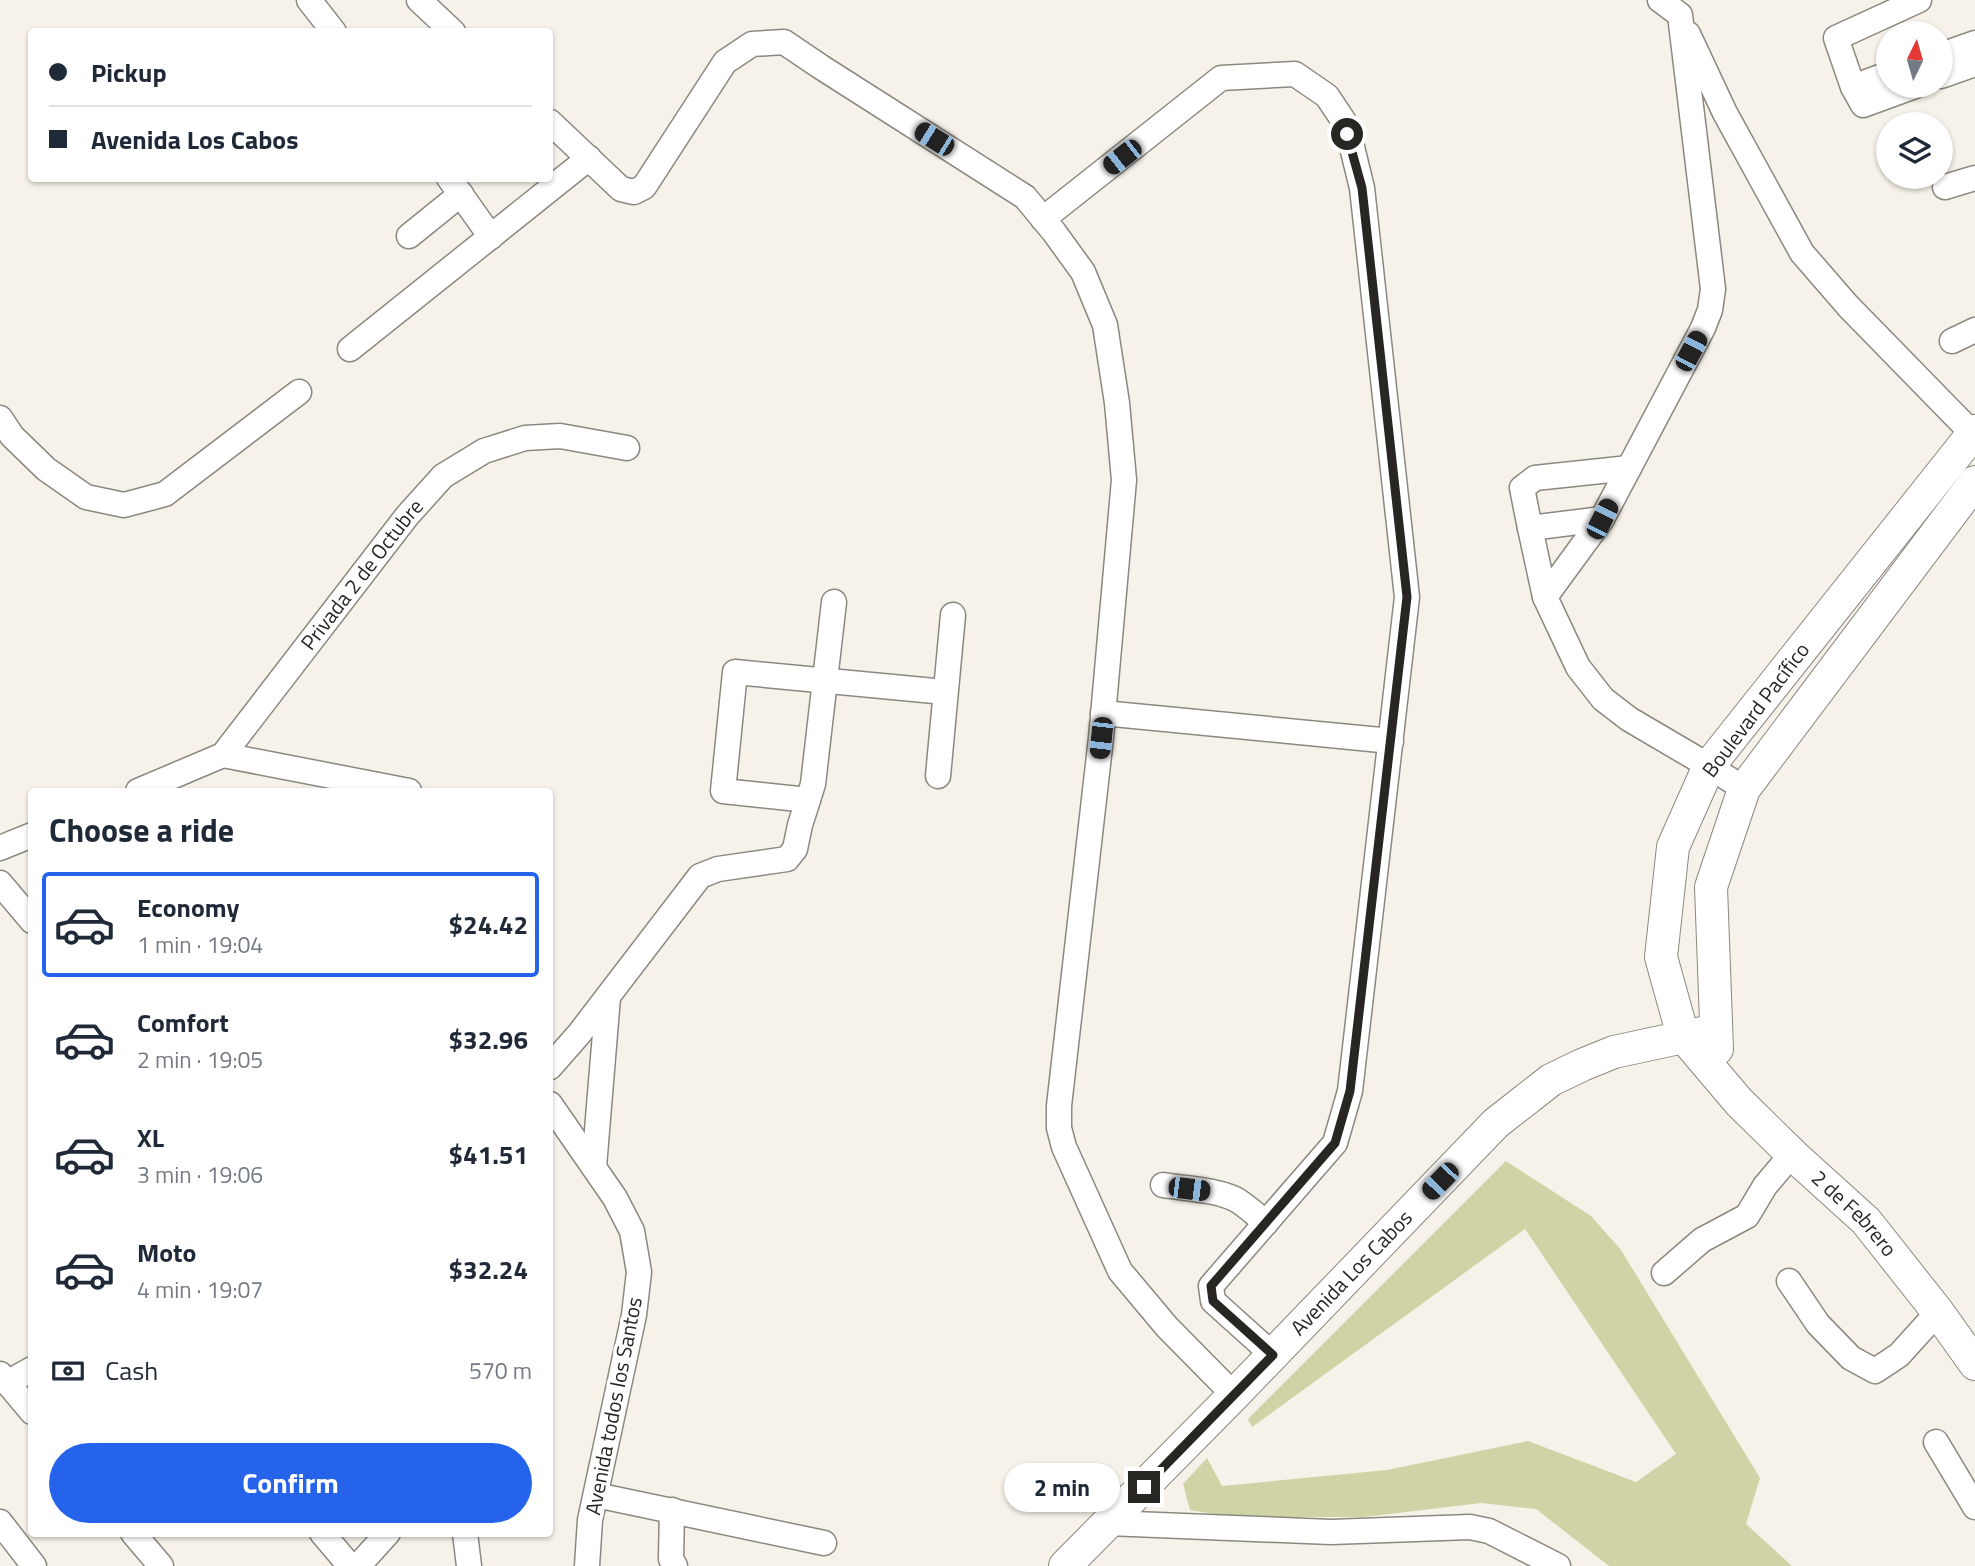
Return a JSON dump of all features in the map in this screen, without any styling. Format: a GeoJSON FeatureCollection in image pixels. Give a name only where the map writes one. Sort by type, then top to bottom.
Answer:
{"type":"FeatureCollection","features":[{"type":"Feature","properties":{"kind":"main road","name":"Boulevard Pacífico"},"geometry":{"type":"LineString","coordinates":[[1683,1036],[1661,957],[1673,847],[1709,765],[1974,433]]}},
{"type":"Feature","properties":{"kind":"main road","name":"Boulevard Pacífico"},"geometry":{"type":"LineString","coordinates":[[1716,1030],[1711,887],[1744,789],[1975,482]]}},
{"type":"Feature","properties":{"kind":"main road","name":"Avenida Los Cabos"},"geometry":{"type":"LineString","coordinates":[[1065,1566],[1486,1133],[1514,1109],[1551,1080],[1614,1052],[1716,1030]]}},
{"type":"Feature","properties":{"kind":"main road"},"geometry":{"type":"LineString","coordinates":[[1716,1030],[1718,1076]]}},
{"type":"Feature","properties":{"kind":"main road","name":"2 de Febrero"},"geometry":{"type":"LineString","coordinates":[[1683,1036],[1739,1102],[1866,1221],[1975,1364]]}},
{"type":"Feature","properties":{"kind":"street"},"geometry":{"type":"LineString","coordinates":[[309,0],[331,28]]}},
{"type":"Feature","properties":{"kind":"street"},"geometry":{"type":"LineString","coordinates":[[419,0],[449,28]]}},
{"type":"Feature","properties":{"kind":"street"},"geometry":{"type":"LineString","coordinates":[[1882,98],[1863,105],[1853,87],[1836,38],[1919,0]]}},
{"type":"Feature","properties":{"kind":"street"},"geometry":{"type":"LineString","coordinates":[[1670,7],[1801,253],[1848,306],[1974,433]]}},
{"type":"Feature","properties":{"kind":"street"},"geometry":{"type":"LineString","coordinates":[[1545,597],[1602,519],[1710,310],[1713,289],[1670,7]]}},
{"type":"Feature","properties":{"kind":"street"},"geometry":{"type":"LineString","coordinates":[[553,124],[621,189],[634,192],[644,187],[725,62],[752,44],[784,42],[1025,197],[1083,272],[1105,326],[1117,403],[1124,480],[1103,713],[1059,1128],[1064,1147],[1120,1271],[1167,1327],[1234,1395]]}},
{"type":"Feature","properties":{"kind":"street"},"geometry":{"type":"LineString","coordinates":[[1953,51],[1975,43]]}},
{"type":"Feature","properties":{"kind":"street"},"geometry":{"type":"LineString","coordinates":[[1953,72],[1975,64]]}},
{"type":"Feature","properties":{"kind":"street"},"geometry":{"type":"LineString","coordinates":[[1043,219],[1221,78],[1295,74],[1327,96],[1343,120],[1362,188],[1407,597],[1350,1091],[1335,1143],[1211,1286],[1213,1301],[1273,1355]]}},
{"type":"Feature","properties":{"kind":"street"},"geometry":{"type":"LineString","coordinates":[[1853,87],[1876,78]]}},
{"type":"Feature","properties":{"kind":"street"},"geometry":{"type":"LineString","coordinates":[[350,349],[589,159]]}},
{"type":"Feature","properties":{"kind":"street"},"geometry":{"type":"LineString","coordinates":[[1953,185],[1975,178]]}},
{"type":"Feature","properties":{"kind":"street"},"geometry":{"type":"LineString","coordinates":[[409,236],[455,186],[491,237]]}},
{"type":"Feature","properties":{"kind":"street"},"geometry":{"type":"LineString","coordinates":[[1952,341],[1975,330]]}},
{"type":"Feature","properties":{"kind":"street"},"geometry":{"type":"LineString","coordinates":[[0,418],[12,436],[56,476],[86,497],[124,505],[165,494],[299,392]]}},
{"type":"Feature","properties":{"kind":"street","name":"Privada 2 de Octubre"},"geometry":{"type":"LineString","coordinates":[[145,788],[223,755],[407,516],[443,476],[484,451],[525,438],[560,436],[627,448]]}},
{"type":"Feature","properties":{"kind":"street"},"geometry":{"type":"LineString","coordinates":[[1629,468],[1535,478],[1522,488],[1545,597],[1578,667],[1604,699],[1629,719],[1709,765],[1744,789]]}},
{"type":"Feature","properties":{"kind":"street"},"geometry":{"type":"LineString","coordinates":[[1530,528],[1602,519]]}},
{"type":"Feature","properties":{"kind":"street"},"geometry":{"type":"LineString","coordinates":[[553,1064],[579,1034],[700,876],[718,869],[786,859],[795,849],[813,784],[834,602]]}},
{"type":"Feature","properties":{"kind":"street"},"geometry":{"type":"LineString","coordinates":[[938,776],[953,615]]}},
{"type":"Feature","properties":{"kind":"street"},"geometry":{"type":"LineString","coordinates":[[808,800],[723,791],[735,672],[946,692]]}},
{"type":"Feature","properties":{"kind":"street"},"geometry":{"type":"LineString","coordinates":[[1103,713],[1391,741]]}},
{"type":"Feature","properties":{"kind":"street"},"geometry":{"type":"LineString","coordinates":[[223,755],[394,788]]}},
{"type":"Feature","properties":{"kind":"street"},"geometry":{"type":"LineString","coordinates":[[0,848],[28,837]]}},
{"type":"Feature","properties":{"kind":"street"},"geometry":{"type":"LineString","coordinates":[[0,883],[28,916]]}},
{"type":"Feature","properties":{"kind":"street"},"geometry":{"type":"LineString","coordinates":[[594,1167],[608,996]]}},
{"type":"Feature","properties":{"kind":"street","name":"Avenida todos los Santos"},"geometry":{"type":"LineString","coordinates":[[553,1108],[615,1198],[632,1231],[639,1272],[634,1315],[590,1520],[587,1566]]}},
{"type":"Feature","properties":{"kind":"street"},"geometry":{"type":"LineString","coordinates":[[1664,1273],[1702,1240],[1747,1216],[1765,1186],[1792,1154]]}},
{"type":"Feature","properties":{"kind":"street"},"geometry":{"type":"LineString","coordinates":[[1163,1185],[1216,1192],[1247,1207],[1266,1223]]}},
{"type":"Feature","properties":{"kind":"street"},"geometry":{"type":"LineString","coordinates":[[1789,1281],[1818,1324],[1850,1358],[1875,1371],[1899,1355],[1938,1312]]}},
{"type":"Feature","properties":{"kind":"street"},"geometry":{"type":"LineString","coordinates":[[28,1370],[4,1378],[28,1407]]}},
{"type":"Feature","properties":{"kind":"street"},"geometry":{"type":"LineString","coordinates":[[1936,1442],[1975,1507]]}},
{"type":"Feature","properties":{"kind":"street"},"geometry":{"type":"LineString","coordinates":[[596,1495],[824,1543]]}},
{"type":"Feature","properties":{"kind":"street"},"geometry":{"type":"LineString","coordinates":[[672,1510],[671,1559],[675,1566]]}},
{"type":"Feature","properties":{"kind":"street"},"geometry":{"type":"LineString","coordinates":[[0,1522],[34,1566]]}},
{"type":"Feature","properties":{"kind":"street"},"geometry":{"type":"LineString","coordinates":[[1108,1523],[1331,1532],[1470,1527],[1489,1531],[1550,1565]]}},
{"type":"Feature","properties":{"kind":"street"},"geometry":{"type":"LineString","coordinates":[[136,1537],[161,1566]]}},
{"type":"Feature","properties":{"kind":"street"},"geometry":{"type":"LineString","coordinates":[[325,1537],[350,1566]]}},
{"type":"Feature","properties":{"kind":"street"},"geometry":{"type":"LineString","coordinates":[[358,1566],[384,1537]]}},
{"type":"Feature","properties":{"kind":"street"},"geometry":{"type":"LineString","coordinates":[[465,1537],[468,1566]]}},
{"type":"Feature","properties":{"kind":"green space"},"geometry":{"type":"Polygon","coordinates":[[[1506,1161],[1591,1216],[1621,1250],[1760,1478],[1746,1524],[1792,1566],[1609,1566],[1536,1509],[1481,1503],[1364,1517],[1233,1517],[1190,1510],[1183,1484],[1207,1458],[1222,1486],[1387,1470],[1528,1441],[1636,1482],[1676,1454],[1525,1229],[1252,1427],[1248,1419],[1506,1161]]]}},
{"type":"Feature","properties":{"kind":"route"},"geometry":{"type":"LineString","coordinates":[[1144,1487],[1273,1355],[1213,1301],[1211,1286],[1335,1143],[1350,1091],[1407,597],[1362,188],[1347,134]]}}]}
